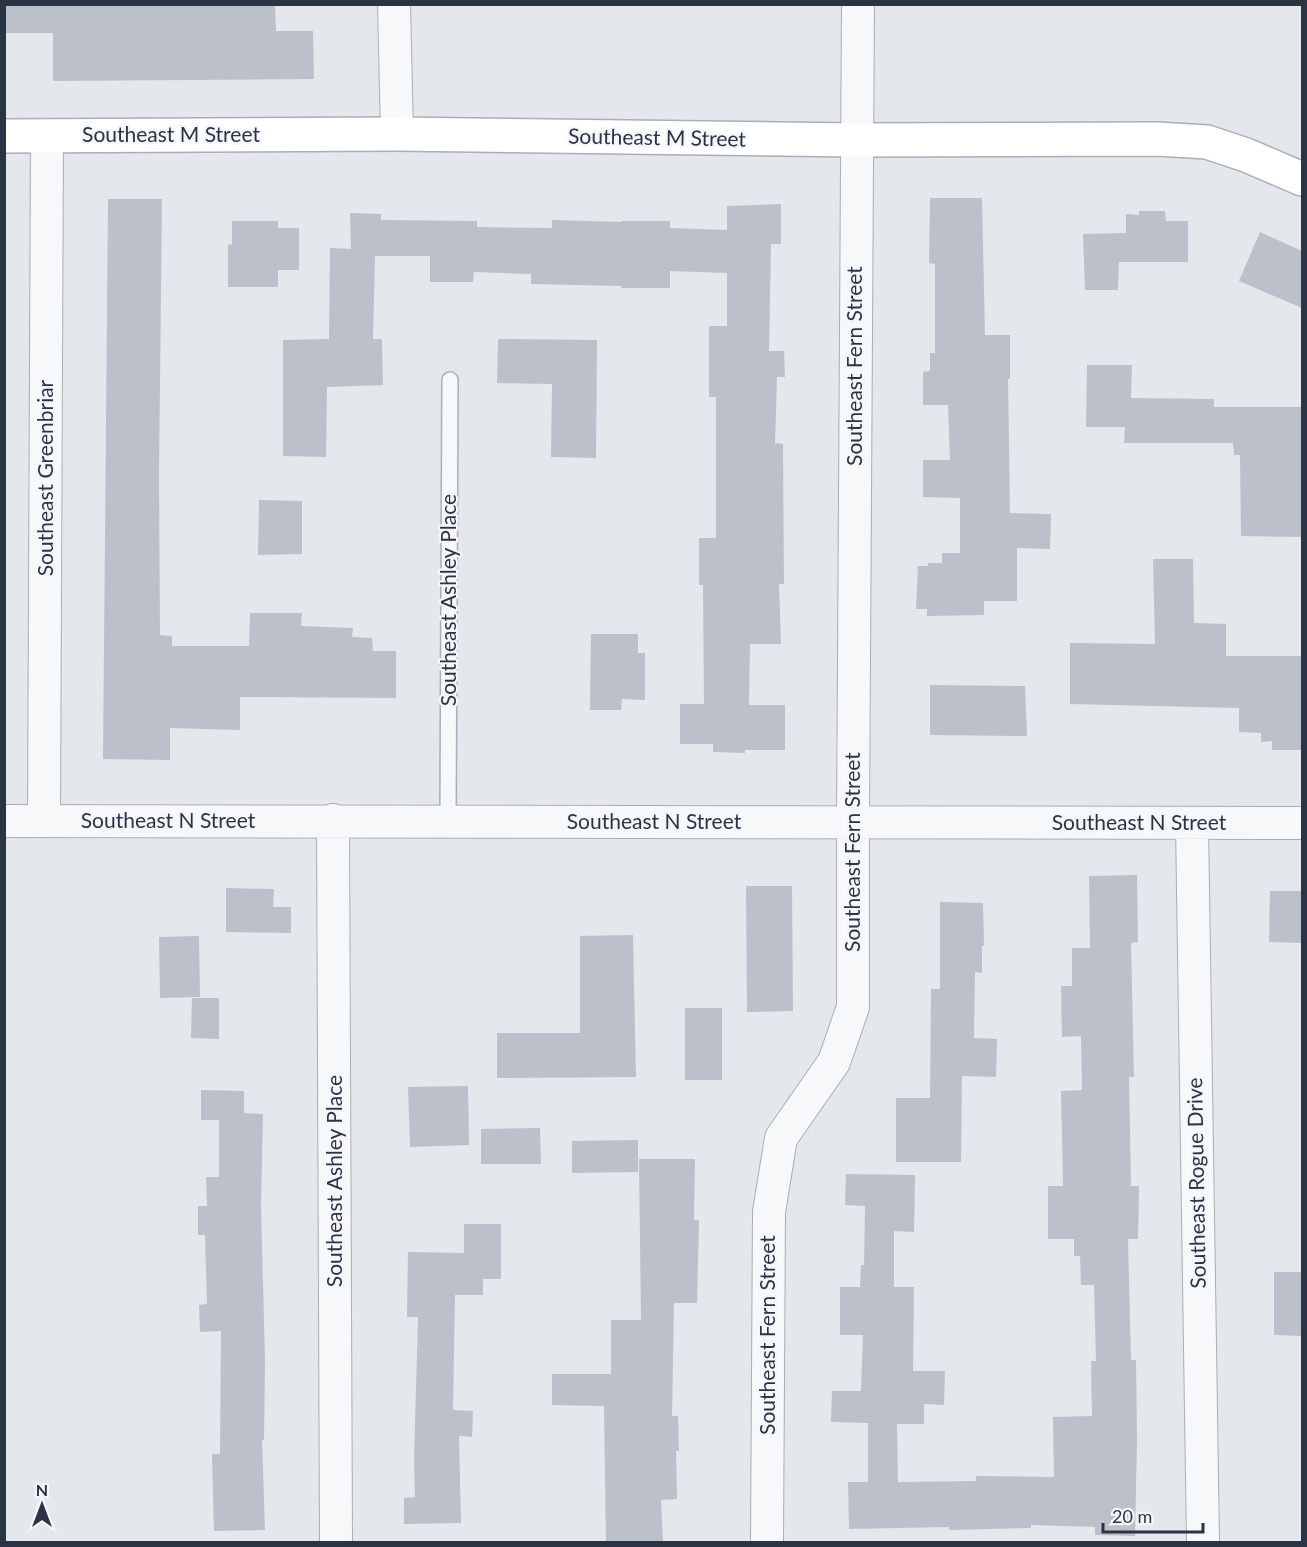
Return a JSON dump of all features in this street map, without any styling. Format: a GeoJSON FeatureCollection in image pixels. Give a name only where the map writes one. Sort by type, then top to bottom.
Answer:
{"type":"FeatureCollection","features":[{"type":"Feature","properties":{"kind":"street"},"geometry":{"type":"LineString","coordinates":[[394,4],[397,134]]}},
{"type":"Feature","properties":{"kind":"street","name":"Southeast Fern Street"},"geometry":{"type":"LineString","coordinates":[[767,1542],[769,1212],[782,1138],[834,1062],[853,1006],[858,4]]}},
{"type":"Feature","properties":{"kind":"street","name":"Southeast M Street"},"geometry":{"type":"LineString","coordinates":[[4,136],[397,134],[856,140],[1157,139],[1207,142],[1246,155],[1302,179]]}},
{"type":"Feature","properties":{"kind":"street","name":"Southeast Greenbriar"},"geometry":{"type":"LineString","coordinates":[[44,821],[47,136]]}},
{"type":"Feature","properties":{"kind":"street","name":"Southeast Ashley Place"},"geometry":{"type":"LineString","coordinates":[[333,820],[336,1542]]}},
{"type":"Feature","properties":{"kind":"street","name":"Southeast N Street"},"geometry":{"type":"LineString","coordinates":[[4,821],[1302,823]]}},
{"type":"Feature","properties":{"kind":"street","name":"Southeast Rogue Drive"},"geometry":{"type":"LineString","coordinates":[[1192,823],[1203,1542]]}},
{"type":"Feature","properties":{"kind":"lane","name":"Southeast Ashley Place"},"geometry":{"type":"LineString","coordinates":[[448,821],[450,380]]}},
{"type":"Feature","properties":{"kind":"building"},"geometry":{"type":"Polygon","coordinates":[[[4,4],[275,4],[276,31],[313,31],[314,79],[53,81],[53,33],[4,33],[4,4]]]}},
{"type":"Feature","properties":{"kind":"building"},"geometry":{"type":"Polygon","coordinates":[[[930,198],[982,198],[985,335],[1010,335],[1010,379],[1008,379],[1010,513],[1051,514],[1050,549],[1017,548],[1017,601],[984,601],[984,615],[927,616],[927,609],[916,609],[918,566],[942,563],[942,553],[960,553],[960,498],[923,497],[923,460],[950,460],[948,405],[923,405],[923,372],[930,371],[930,353],[935,353],[935,264],[929,263],[930,198]]]}},
{"type":"Feature","properties":{"kind":"building"},"geometry":{"type":"Polygon","coordinates":[[[108,199],[162,199],[160,635],[172,636],[172,646],[249,646],[250,613],[302,613],[301,626],[353,628],[352,637],[372,638],[373,651],[396,651],[396,698],[240,697],[240,730],[170,728],[170,760],[103,759],[108,199]]]}},
{"type":"Feature","properties":{"kind":"building"},"geometry":{"type":"Polygon","coordinates":[[[781,204],[781,244],[771,244],[769,351],[784,351],[785,377],[777,377],[775,443],[783,444],[784,584],[779,584],[781,644],[750,644],[749,705],[785,705],[785,750],[745,750],[745,753],[713,752],[713,744],[680,744],[680,704],[704,704],[703,585],[699,585],[699,538],[716,538],[716,397],[709,397],[709,326],[727,326],[727,273],[670,271],[670,288],[531,284],[531,274],[474,272],[473,282],[430,282],[430,256],[375,256],[373,339],[382,339],[383,385],[327,387],[326,457],[283,456],[283,340],[329,339],[330,248],[351,249],[350,213],[381,214],[381,220],[477,221],[477,227],[552,228],[552,220],[670,221],[670,228],[727,230],[727,206],[781,204]]]}},
{"type":"Feature","properties":{"kind":"building"},"geometry":{"type":"Polygon","coordinates":[[[1139,211],[1165,211],[1166,221],[1188,221],[1188,262],[1119,262],[1118,290],[1085,290],[1083,234],[1126,233],[1126,214],[1139,215],[1139,211]]]}},
{"type":"Feature","properties":{"kind":"building"},"geometry":{"type":"Polygon","coordinates":[[[232,221],[278,221],[278,228],[299,228],[299,270],[278,270],[278,287],[228,287],[228,244],[232,245],[232,221]]]}},
{"type":"Feature","properties":{"kind":"building"},"geometry":{"type":"Polygon","coordinates":[[[1260,232],[1302,251],[1302,308],[1239,281],[1260,232]]]}},
{"type":"Feature","properties":{"kind":"building"},"geometry":{"type":"Polygon","coordinates":[[[498,339],[597,340],[596,458],[551,457],[552,384],[497,383],[498,339]]]}},
{"type":"Feature","properties":{"kind":"building"},"geometry":{"type":"Polygon","coordinates":[[[1087,365],[1132,365],[1131,398],[1214,399],[1214,407],[1302,407],[1302,537],[1241,536],[1240,455],[1234,455],[1233,443],[1124,443],[1125,427],[1086,427],[1087,365]]]}},
{"type":"Feature","properties":{"kind":"building"},"geometry":{"type":"Polygon","coordinates":[[[259,500],[302,501],[302,554],[258,555],[259,500]]]}},
{"type":"Feature","properties":{"kind":"building"},"geometry":{"type":"Polygon","coordinates":[[[1153,559],[1193,559],[1194,623],[1226,624],[1226,656],[1302,656],[1302,750],[1272,750],[1272,741],[1261,742],[1261,733],[1239,732],[1239,708],[1070,704],[1070,643],[1155,644],[1153,559]]]}},
{"type":"Feature","properties":{"kind":"building"},"geometry":{"type":"Polygon","coordinates":[[[591,634],[638,634],[638,653],[645,653],[645,700],[622,699],[621,710],[590,710],[591,634]]]}},
{"type":"Feature","properties":{"kind":"building"},"geometry":{"type":"Polygon","coordinates":[[[930,685],[1025,686],[1027,736],[930,735],[930,685]]]}},
{"type":"Feature","properties":{"kind":"building"},"geometry":{"type":"Polygon","coordinates":[[[1137,875],[1138,942],[1131,943],[1134,1077],[1129,1077],[1131,1186],[1139,1186],[1138,1239],[1128,1239],[1131,1360],[1136,1360],[1135,1536],[1095,1535],[1095,1527],[1031,1525],[1031,1528],[949,1530],[949,1527],[849,1529],[848,1482],[868,1482],[868,1423],[831,1422],[832,1391],[861,1391],[863,1335],[840,1335],[840,1287],[860,1287],[861,1265],[864,1265],[865,1206],[845,1205],[846,1174],[915,1175],[914,1232],[894,1231],[894,1287],[914,1287],[913,1371],[945,1371],[944,1405],[924,1404],[924,1424],[897,1424],[898,1482],[976,1481],[976,1476],[1054,1477],[1053,1417],[1092,1416],[1091,1361],[1096,1361],[1094,1285],[1081,1285],[1080,1256],[1074,1256],[1074,1239],[1048,1239],[1048,1186],[1063,1186],[1061,1091],[1082,1090],[1081,1036],[1062,1037],[1061,986],[1072,986],[1072,948],[1090,948],[1089,876],[1137,875]]]}},
{"type":"Feature","properties":{"kind":"building"},"geometry":{"type":"Polygon","coordinates":[[[746,886],[792,886],[793,1011],[747,1012],[746,886]]]}},
{"type":"Feature","properties":{"kind":"building"},"geometry":{"type":"Polygon","coordinates":[[[226,888],[274,889],[273,907],[291,907],[291,933],[226,932],[226,888]]]}},
{"type":"Feature","properties":{"kind":"building"},"geometry":{"type":"Polygon","coordinates":[[[1270,891],[1302,891],[1302,943],[1269,942],[1270,891]]]}},
{"type":"Feature","properties":{"kind":"building"},"geometry":{"type":"Polygon","coordinates":[[[940,902],[983,903],[984,946],[982,946],[982,973],[975,972],[974,1038],[997,1039],[996,1077],[962,1076],[961,1162],[896,1162],[896,1098],[930,1098],[931,989],[940,989],[940,902]]]}},
{"type":"Feature","properties":{"kind":"building"},"geometry":{"type":"Polygon","coordinates":[[[633,935],[636,1077],[497,1078],[497,1033],[580,1033],[580,936],[633,935]]]}},
{"type":"Feature","properties":{"kind":"building"},"geometry":{"type":"Polygon","coordinates":[[[199,936],[200,997],[160,998],[159,937],[199,936]]]}},
{"type":"Feature","properties":{"kind":"building"},"geometry":{"type":"Polygon","coordinates":[[[192,998],[219,998],[219,1039],[191,1038],[192,998]]]}},
{"type":"Feature","properties":{"kind":"building"},"geometry":{"type":"Polygon","coordinates":[[[685,1008],[722,1008],[722,1080],[685,1080],[685,1008]]]}},
{"type":"Feature","properties":{"kind":"building"},"geometry":{"type":"Polygon","coordinates":[[[468,1086],[469,1145],[410,1147],[408,1087],[468,1086]]]}},
{"type":"Feature","properties":{"kind":"building"},"geometry":{"type":"Polygon","coordinates":[[[201,1090],[244,1091],[244,1113],[263,1114],[261,1205],[265,1360],[264,1440],[262,1440],[265,1530],[214,1531],[212,1454],[220,1454],[221,1331],[200,1332],[199,1305],[207,1304],[205,1235],[198,1235],[198,1206],[207,1206],[206,1177],[219,1177],[219,1120],[201,1120],[201,1090]]]}},
{"type":"Feature","properties":{"kind":"building"},"geometry":{"type":"Polygon","coordinates":[[[540,1128],[541,1164],[481,1164],[481,1129],[540,1128]]]}},
{"type":"Feature","properties":{"kind":"building"},"geometry":{"type":"Polygon","coordinates":[[[638,1140],[638,1172],[572,1173],[572,1141],[638,1140]]]}},
{"type":"Feature","properties":{"kind":"building"},"geometry":{"type":"Polygon","coordinates":[[[639,1159],[695,1159],[694,1220],[699,1220],[697,1303],[674,1303],[672,1416],[678,1416],[677,1499],[661,1500],[663,1542],[606,1542],[604,1406],[552,1405],[552,1374],[611,1374],[611,1320],[641,1320],[639,1159]]]}},
{"type":"Feature","properties":{"kind":"building"},"geometry":{"type":"Polygon","coordinates":[[[464,1224],[501,1224],[501,1279],[483,1279],[483,1295],[455,1295],[453,1410],[473,1411],[472,1437],[459,1436],[461,1523],[404,1524],[404,1498],[415,1497],[418,1317],[407,1317],[408,1252],[464,1253],[464,1224]]]}},
{"type":"Feature","properties":{"kind":"building"},"geometry":{"type":"Polygon","coordinates":[[[1274,1272],[1302,1272],[1302,1336],[1274,1335],[1274,1272]]]}}]}
